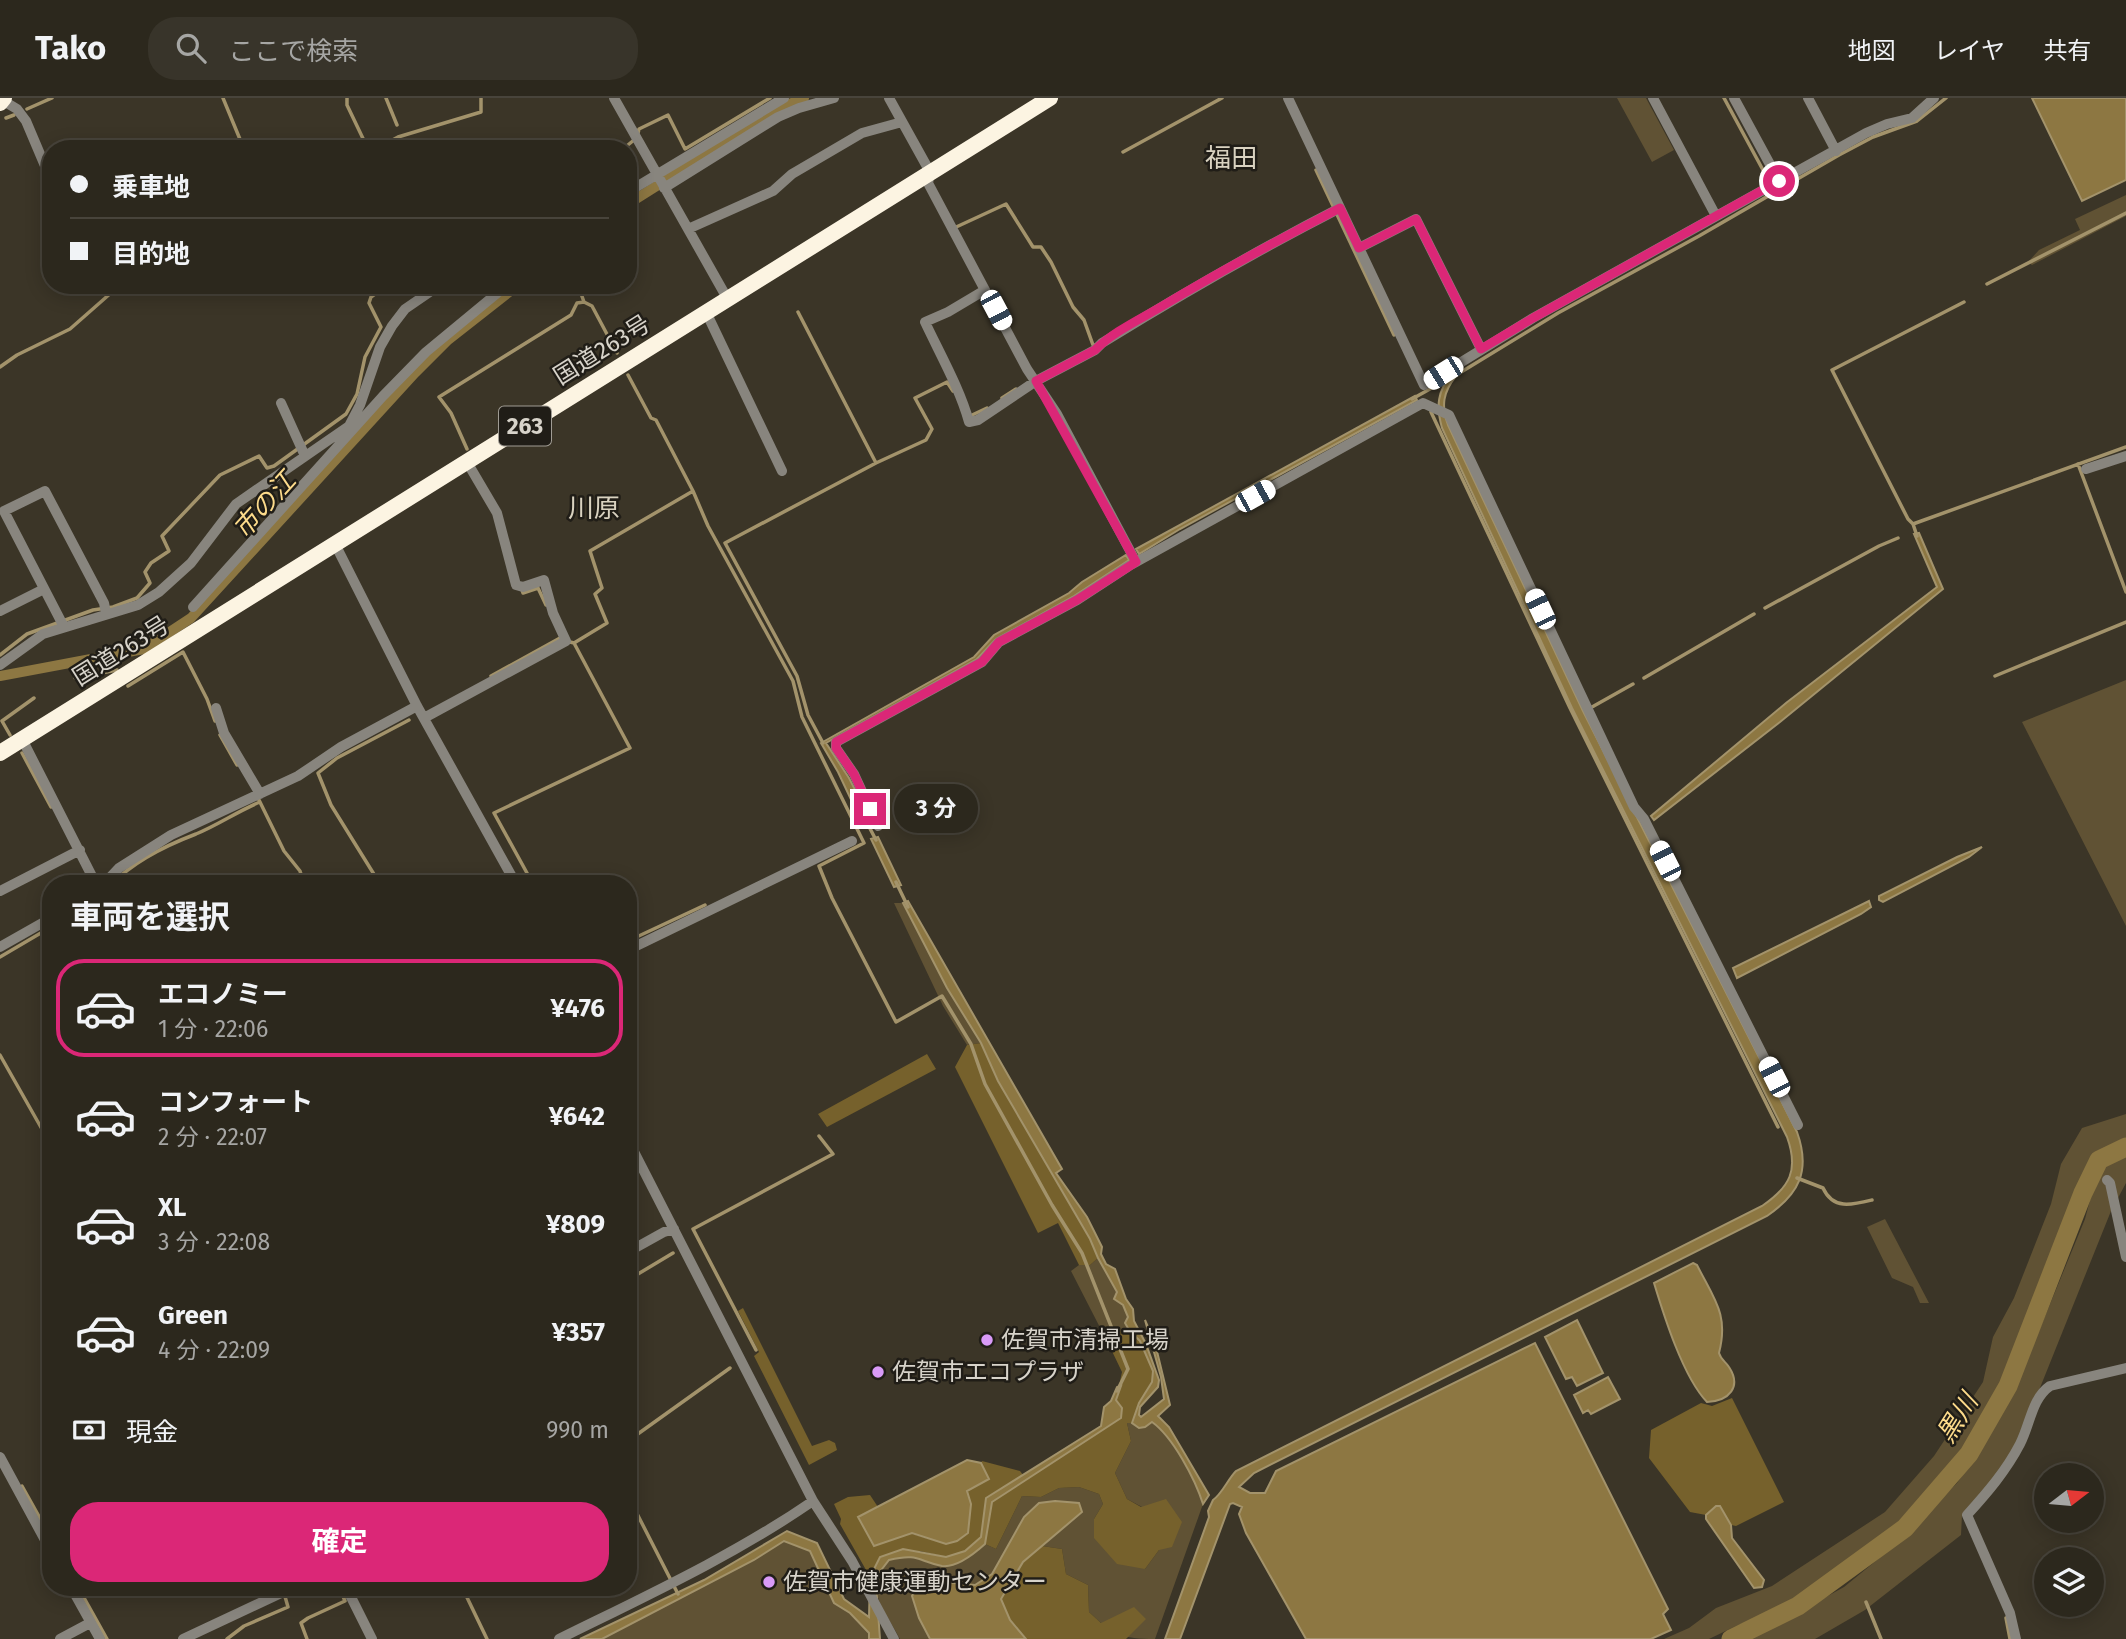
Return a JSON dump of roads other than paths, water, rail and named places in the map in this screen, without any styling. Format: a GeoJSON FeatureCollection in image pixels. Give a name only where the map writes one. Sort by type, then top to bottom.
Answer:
{"type":"FeatureCollection","features":[{"type":"Feature","properties":{"kind":"highway","name":"国道263号"},"geometry":{"type":"LineString","coordinates":[[0,753],[1050,98]]}},
{"type":"Feature","properties":{"kind":"street"},"geometry":{"type":"LineString","coordinates":[[614,98],[727,298]]}},
{"type":"Feature","properties":{"kind":"street"},"geometry":{"type":"LineString","coordinates":[[637,186],[784,98]]}},
{"type":"Feature","properties":{"kind":"street"},"geometry":{"type":"LineString","coordinates":[[664,188],[778,117],[799,107],[834,98]]}},
{"type":"Feature","properties":{"kind":"street"},"geometry":{"type":"LineString","coordinates":[[888,98],[930,172],[929,183],[982,292],[1036,381],[1133,557]]}},
{"type":"Feature","properties":{"kind":"street"},"geometry":{"type":"LineString","coordinates":[[1288,98],[1336,210],[1359,248],[1424,385],[1533,318],[1774,184],[1887,124],[1912,118],[1934,98]]}},
{"type":"Feature","properties":{"kind":"street"},"geometry":{"type":"LineString","coordinates":[[1653,98],[1716,216]]}},
{"type":"Feature","properties":{"kind":"street"},"geometry":{"type":"LineString","coordinates":[[1734,98],[1774,184]]}},
{"type":"Feature","properties":{"kind":"street"},"geometry":{"type":"LineString","coordinates":[[1808,98],[1836,151]]}},
{"type":"Feature","properties":{"kind":"street"},"geometry":{"type":"LineString","coordinates":[[2,100],[16,109],[26,121],[42,159]]}},
{"type":"Feature","properties":{"kind":"street"},"geometry":{"type":"LineString","coordinates":[[688,229],[773,191],[792,174],[862,133],[902,122]]}},
{"type":"Feature","properties":{"kind":"street"},"geometry":{"type":"LineString","coordinates":[[982,292],[925,322],[963,400],[969,422],[978,420],[1036,381],[1269,244],[1336,210]]}},
{"type":"Feature","properties":{"kind":"street"},"geometry":{"type":"LineString","coordinates":[[1359,248],[1416,219],[1481,349]]}},
{"type":"Feature","properties":{"kind":"street"},"geometry":{"type":"LineString","coordinates":[[0,665],[43,634],[105,608],[138,605],[159,592],[191,563],[236,503],[302,450],[349,426],[360,405],[380,347],[392,326],[405,309],[427,294]]}},
{"type":"Feature","properties":{"kind":"street"},"geometry":{"type":"LineString","coordinates":[[193,607],[383,396],[437,342],[496,294]]}},
{"type":"Feature","properties":{"kind":"street"},"geometry":{"type":"LineString","coordinates":[[706,312],[782,471]]}},
{"type":"Feature","properties":{"kind":"street"},"geometry":{"type":"LineString","coordinates":[[281,403],[302,450]]}},
{"type":"Feature","properties":{"kind":"street"},"geometry":{"type":"LineString","coordinates":[[878,826],[854,774],[836,748],[836,742],[982,662],[999,642],[1077,600],[1133,557],[1423,403],[1449,415],[1634,807],[1646,822],[1798,1125]]}},
{"type":"Feature","properties":{"kind":"street"},"geometry":{"type":"LineString","coordinates":[[2086,470],[2126,456]]}},
{"type":"Feature","properties":{"kind":"street"},"geometry":{"type":"LineString","coordinates":[[424,718],[564,638],[553,614],[544,580],[519,586],[497,513],[467,462]]}},
{"type":"Feature","properties":{"kind":"street"},"geometry":{"type":"LineString","coordinates":[[64,627],[4,511],[44,491],[105,608]]}},
{"type":"Feature","properties":{"kind":"street"},"geometry":{"type":"LineString","coordinates":[[335,544],[417,706],[511,875]]}},
{"type":"Feature","properties":{"kind":"street"},"geometry":{"type":"LineString","coordinates":[[0,611],[44,589]]}},
{"type":"Feature","properties":{"kind":"street"},"geometry":{"type":"LineString","coordinates":[[112,875],[162,840],[298,776],[341,747],[417,706]]}},
{"type":"Feature","properties":{"kind":"street"},"geometry":{"type":"LineString","coordinates":[[216,708],[224,733],[257,795]]}},
{"type":"Feature","properties":{"kind":"street"},"geometry":{"type":"LineString","coordinates":[[22,739],[75,852],[90,875]]}},
{"type":"Feature","properties":{"kind":"street"},"geometry":{"type":"LineString","coordinates":[[637,946],[852,841]]}},
{"type":"Feature","properties":{"kind":"street"},"geometry":{"type":"LineString","coordinates":[[0,891],[75,852]]}},
{"type":"Feature","properties":{"kind":"street"},"geometry":{"type":"LineString","coordinates":[[0,947],[42,923]]}},
{"type":"Feature","properties":{"kind":"street"},"geometry":{"type":"LineString","coordinates":[[637,1158],[813,1501],[852,1561],[894,1639]]}},
{"type":"Feature","properties":{"kind":"street"},"geometry":{"type":"LineString","coordinates":[[2107,1180],[2110,1183],[2126,1257]]}},
{"type":"Feature","properties":{"kind":"street"},"geometry":{"type":"LineString","coordinates":[[637,1247],[664,1232],[674,1230]]}},
{"type":"Feature","properties":{"kind":"street"},"geometry":{"type":"LineString","coordinates":[[2016,1639],[2010,1613],[1967,1515],[1997,1482],[2021,1443],[2041,1392],[2050,1386],[2126,1368]]}},
{"type":"Feature","properties":{"kind":"street"},"geometry":{"type":"LineString","coordinates":[[0,1457],[42,1534]]}},
{"type":"Feature","properties":{"kind":"street"},"geometry":{"type":"LineString","coordinates":[[559,1639],[673,1583],[767,1532],[813,1501]]}},
{"type":"Feature","properties":{"kind":"street"},"geometry":{"type":"LineString","coordinates":[[76,1596],[100,1639]]}},
{"type":"Feature","properties":{"kind":"street"},"geometry":{"type":"LineString","coordinates":[[183,1639],[274,1596]]}},
{"type":"Feature","properties":{"kind":"street"},"geometry":{"type":"LineString","coordinates":[[350,1596],[372,1639]]}},
{"type":"Feature","properties":{"kind":"street"},"geometry":{"type":"LineString","coordinates":[[60,1639],[90,1623]]}},
{"type":"Feature","properties":{"kind":"waterway"},"geometry":{"type":"LineString","coordinates":[[27,109],[52,98]]}},
{"type":"Feature","properties":{"kind":"waterway"},"geometry":{"type":"LineString","coordinates":[[223,98],[240,140]]}},
{"type":"Feature","properties":{"kind":"waterway"},"geometry":{"type":"LineString","coordinates":[[347,98],[347,105],[364,140]]}},
{"type":"Feature","properties":{"kind":"waterway"},"geometry":{"type":"LineString","coordinates":[[386,98],[397,125]]}},
{"type":"Feature","properties":{"kind":"waterway"},"geometry":{"type":"LineString","coordinates":[[392,140],[481,112],[481,98]]}},
{"type":"Feature","properties":{"kind":"waterway"},"geometry":{"type":"LineString","coordinates":[[638,133],[639,129],[668,115],[685,149],[770,98]]}},
{"type":"Feature","properties":{"kind":"waterway","name":"市の江"},"geometry":{"type":"LineString","coordinates":[[637,198],[782,107],[804,98]]}},
{"type":"Feature","properties":{"kind":"waterway"},"geometry":{"type":"LineString","coordinates":[[1123,152],[1222,98]]}},
{"type":"Feature","properties":{"kind":"waterway"},"geometry":{"type":"LineString","coordinates":[[1724,98],[1770,183]]}},
{"type":"Feature","properties":{"kind":"waterway"},"geometry":{"type":"LineString","coordinates":[[1453,377],[1558,313],[1839,155],[1873,137],[1917,121],[1946,98]]}},
{"type":"Feature","properties":{"kind":"waterway"},"geometry":{"type":"LineString","coordinates":[[6,118],[14,115]]}},
{"type":"Feature","properties":{"kind":"waterway"},"geometry":{"type":"LineString","coordinates":[[1316,170],[1394,335]]}},
{"type":"Feature","properties":{"kind":"waterway"},"geometry":{"type":"LineString","coordinates":[[954,228],[1006,204],[1033,247],[1041,247],[1051,262],[1073,307],[1084,320],[1093,345],[1097,345]]}},
{"type":"Feature","properties":{"kind":"waterway"},"geometry":{"type":"LineString","coordinates":[[1987,284],[2126,213]]}},
{"type":"Feature","properties":{"kind":"waterway"},"geometry":{"type":"LineString","coordinates":[[0,367],[17,355],[70,329],[110,294]]}},
{"type":"Feature","properties":{"kind":"waterway"},"geometry":{"type":"LineString","coordinates":[[0,655],[27,634],[93,610],[113,607],[137,598],[150,583],[145,572],[151,563],[169,551],[162,536],[220,475],[259,456],[267,468],[274,466],[346,414],[357,394],[365,357],[381,327],[369,303],[375,294]]}},
{"type":"Feature","properties":{"kind":"waterway","name":"市の江"},"geometry":{"type":"LineString","coordinates":[[0,676],[144,649],[191,618],[415,373],[448,340],[507,294]]}},
{"type":"Feature","properties":{"kind":"waterway"},"geometry":{"type":"LineString","coordinates":[[467,449],[451,413],[439,397],[571,315],[577,303],[584,302],[581,294]]}},
{"type":"Feature","properties":{"kind":"waterway"},"geometry":{"type":"LineString","coordinates":[[584,302],[592,306],[617,353]]}},
{"type":"Feature","properties":{"kind":"waterway"},"geometry":{"type":"LineString","coordinates":[[1913,524],[1832,370],[1964,302]]}},
{"type":"Feature","properties":{"kind":"waterway"},"geometry":{"type":"LineString","coordinates":[[798,312],[876,463]]}},
{"type":"Feature","properties":{"kind":"waterway"},"geometry":{"type":"LineString","coordinates":[[628,375],[651,418],[656,420],[708,526],[793,681],[802,717],[864,843],[819,866],[832,898],[896,1022],[942,996],[971,1044],[985,1084],[1052,1205],[1082,1253],[1128,1369],[1117,1391]]}},
{"type":"Feature","properties":{"kind":"waterway"},"geometry":{"type":"LineString","coordinates":[[1412,399],[1448,379]]}},
{"type":"Feature","properties":{"kind":"waterway"},"geometry":{"type":"LineString","coordinates":[[823,743],[808,715],[797,676],[725,543],[876,463],[926,440],[932,429],[915,398],[947,382],[953,391]]}},
{"type":"Feature","properties":{"kind":"waterway"},"geometry":{"type":"LineString","coordinates":[[1002,398],[1016,389]]}},
{"type":"Feature","properties":{"kind":"waterway"},"geometry":{"type":"LineString","coordinates":[[970,416],[987,408]]}},
{"type":"Feature","properties":{"kind":"waterway"},"geometry":{"type":"LineString","coordinates":[[1431,412],[1570,708],[1778,1127]]}},
{"type":"Feature","properties":{"kind":"waterway"},"geometry":{"type":"LineString","coordinates":[[1917,536],[1913,524],[2126,447]]}},
{"type":"Feature","properties":{"kind":"waterway"},"geometry":{"type":"LineString","coordinates":[[2078,464],[2126,592]]}},
{"type":"Feature","properties":{"kind":"waterway"},"geometry":{"type":"LineString","coordinates":[[574,643],[607,623],[595,594],[602,588],[590,551],[693,491]]}},
{"type":"Feature","properties":{"kind":"waterway"},"geometry":{"type":"LineString","coordinates":[[1765,608],[1898,538]]}},
{"type":"Feature","properties":{"kind":"waterway"},"geometry":{"type":"LineString","coordinates":[[522,590],[523,593],[538,588],[546,605]]}},
{"type":"Feature","properties":{"kind":"waterway"},"geometry":{"type":"LineString","coordinates":[[1644,678],[1754,614]]}},
{"type":"Feature","properties":{"kind":"waterway"},"geometry":{"type":"LineString","coordinates":[[1995,676],[2126,622]]}},
{"type":"Feature","properties":{"kind":"waterway"},"geometry":{"type":"LineString","coordinates":[[491,676],[560,638]]}},
{"type":"Feature","properties":{"kind":"waterway"},"geometry":{"type":"LineString","coordinates":[[528,875],[494,813],[630,748],[574,643],[566,641]]}},
{"type":"Feature","properties":{"kind":"waterway"},"geometry":{"type":"LineString","coordinates":[[128,686],[183,652],[215,721]]}},
{"type":"Feature","properties":{"kind":"waterway"},"geometry":{"type":"LineString","coordinates":[[75,678],[117,670]]}},
{"type":"Feature","properties":{"kind":"waterway"},"geometry":{"type":"LineString","coordinates":[[1592,707],[1633,684]]}},
{"type":"Feature","properties":{"kind":"waterway"},"geometry":{"type":"LineString","coordinates":[[10,735],[2,721],[34,698]]}},
{"type":"Feature","properties":{"kind":"waterway"},"geometry":{"type":"LineString","coordinates":[[374,875],[331,805],[318,773],[337,758],[409,720]]}},
{"type":"Feature","properties":{"kind":"waterway"},"geometry":{"type":"LineString","coordinates":[[220,735],[237,765]]}},
{"type":"Feature","properties":{"kind":"waterway"},"geometry":{"type":"LineString","coordinates":[[22,753],[51,807]]}},
{"type":"Feature","properties":{"kind":"waterway"},"geometry":{"type":"LineString","coordinates":[[258,798],[284,851],[301,875]]}},
{"type":"Feature","properties":{"kind":"waterway"},"geometry":{"type":"LineString","coordinates":[[121,875],[152,854],[260,802]]}},
{"type":"Feature","properties":{"kind":"waterway"},"geometry":{"type":"LineString","coordinates":[[865,819],[876,840]]}},
{"type":"Feature","properties":{"kind":"waterway"},"geometry":{"type":"LineString","coordinates":[[896,882],[908,907]]}},
{"type":"Feature","properties":{"kind":"waterway"},"geometry":{"type":"LineString","coordinates":[[637,937],[705,905]]}},
{"type":"Feature","properties":{"kind":"waterway"},"geometry":{"type":"LineString","coordinates":[[0,957],[42,932]]}},
{"type":"Feature","properties":{"kind":"waterway"},"geometry":{"type":"LineString","coordinates":[[0,1055],[42,1129]]}},
{"type":"Feature","properties":{"kind":"waterway"},"geometry":{"type":"LineString","coordinates":[[756,1350],[693,1229],[833,1154],[819,1136]]}},
{"type":"Feature","properties":{"kind":"waterway","name":"黒川"},"geometry":{"type":"LineString","coordinates":[[1731,1639],[1798,1606],[1905,1528],[1969,1454],[2008,1386],[2083,1193],[2099,1160],[2126,1147]]}},
{"type":"Feature","properties":{"kind":"waterway"},"geometry":{"type":"LineString","coordinates":[[1797,1178],[1823,1188],[1827,1195],[1838,1203],[1872,1200]]}},
{"type":"Feature","properties":{"kind":"waterway"},"geometry":{"type":"LineString","coordinates":[[637,1275],[673,1253]]}},
{"type":"Feature","properties":{"kind":"waterway"},"geometry":{"type":"LineString","coordinates":[[637,1435],[730,1368]]}},
{"type":"Feature","properties":{"kind":"waterway"},"geometry":{"type":"LineString","coordinates":[[22,1486],[42,1522]]}},
{"type":"Feature","properties":{"kind":"waterway"},"geometry":{"type":"LineString","coordinates":[[637,1514],[678,1594]]}},
{"type":"Feature","properties":{"kind":"waterway"},"geometry":{"type":"LineString","coordinates":[[83,1596],[107,1639]]}},
{"type":"Feature","properties":{"kind":"waterway"},"geometry":{"type":"LineString","coordinates":[[227,1639],[244,1626],[288,1607],[285,1596]]}},
{"type":"Feature","properties":{"kind":"waterway"},"geometry":{"type":"LineString","coordinates":[[307,1639],[301,1623],[345,1601],[343,1596]]}},
{"type":"Feature","properties":{"kind":"waterway"},"geometry":{"type":"LineString","coordinates":[[466,1596],[487,1639]]}},
{"type":"Feature","properties":{"kind":"waterway"},"geometry":{"type":"LineString","coordinates":[[1866,1602],[1881,1639]]}},
{"type":"Feature","properties":{"kind":"waterway"},"geometry":{"type":"LineString","coordinates":[[2006,1618],[2010,1639]]}},
{"type":"Feature","properties":{"kind":"place","name":"佐賀市清掃工場"},"geometry":{"type":"Point","coordinates":[987,1340]}},
{"type":"Feature","properties":{"kind":"place","name":"佐賀市エコプラザ"},"geometry":{"type":"Point","coordinates":[878,1372]}},
{"type":"Feature","properties":{"kind":"place","name":"佐賀市健康運動センター"},"geometry":{"type":"Point","coordinates":[769,1582]}},
{"type":"Feature","properties":{"kind":"district","name":"福田"},"geometry":{"type":"Point","coordinates":[1231,158]}},
{"type":"Feature","properties":{"kind":"district","name":"川原"},"geometry":{"type":"Point","coordinates":[594,508]}}]}
